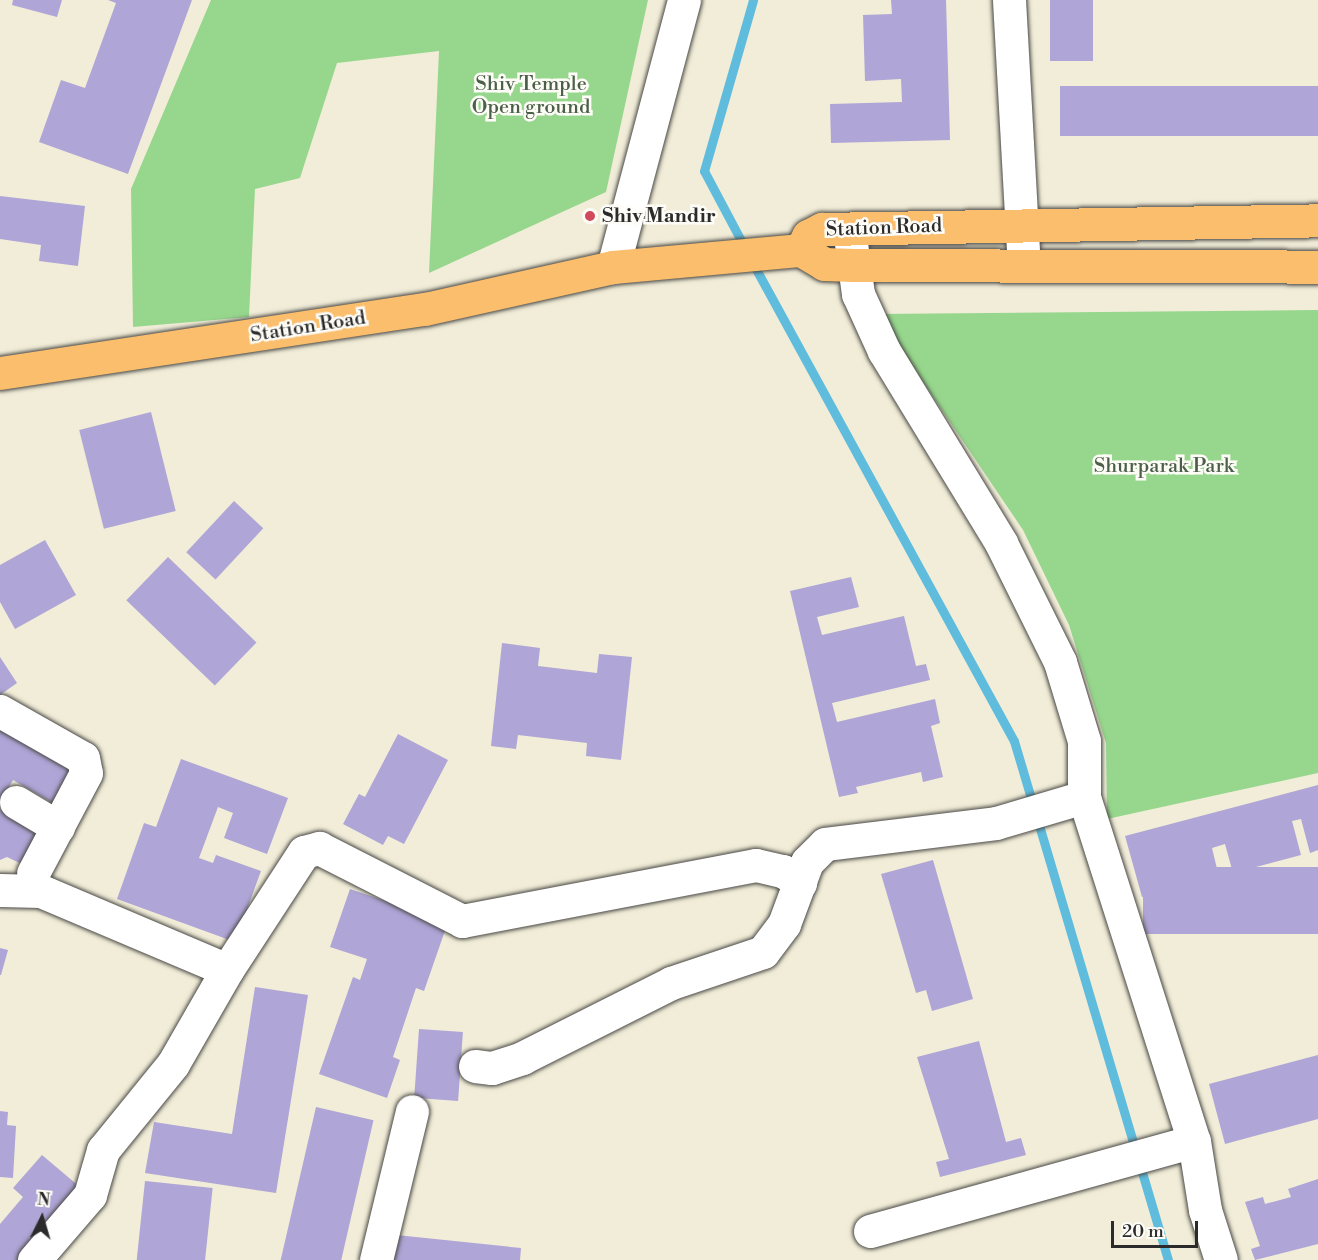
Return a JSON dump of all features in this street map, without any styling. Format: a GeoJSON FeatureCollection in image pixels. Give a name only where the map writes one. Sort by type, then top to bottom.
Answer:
{"type":"FeatureCollection","features":[{"type":"Feature","properties":{"kind":"main road","name":"Station Road"},"geometry":{"type":"LineString","coordinates":[[795,251],[813,232],[849,229],[1026,222],[1318,220]]}},
{"type":"Feature","properties":{"kind":"main road","name":"Station Road"},"geometry":{"type":"LineString","coordinates":[[0,373],[424,309],[613,267],[684,264],[795,251],[824,264],[854,266],[1318,267]]}},
{"type":"Feature","properties":{"kind":"street"},"geometry":{"type":"LineString","coordinates":[[613,267],[684,0]]}},
{"type":"Feature","properties":{"kind":"street"},"geometry":{"type":"LineString","coordinates":[[1009,0],[1026,222],[1024,266]]}},
{"type":"Feature","properties":{"kind":"street"},"geometry":{"type":"LineString","coordinates":[[849,229],[858,294],[884,351],[1001,543],[1060,662],[1084,741],[1078,799],[1194,1141],[1205,1210],[1221,1260]]}},
{"type":"Feature","properties":{"kind":"street"},"geometry":{"type":"LineString","coordinates":[[0,711],[83,758],[86,773],[58,827],[37,882]]}},
{"type":"Feature","properties":{"kind":"street"},"geometry":{"type":"LineString","coordinates":[[474,1066],[492,1068],[522,1058],[671,983],[763,952],[784,924],[807,862],[825,844],[996,823],[1078,799]]}},
{"type":"Feature","properties":{"kind":"street"},"geometry":{"type":"LineString","coordinates":[[16,802],[58,827]]}},
{"type":"Feature","properties":{"kind":"street"},"geometry":{"type":"LineString","coordinates":[[34,1260],[90,1195],[103,1150],[168,1071],[226,970],[303,852],[318,848],[462,921],[756,865],[783,871],[800,883]]}},
{"type":"Feature","properties":{"kind":"street"},"geometry":{"type":"LineString","coordinates":[[0,873],[37,882],[226,970]]}},
{"type":"Feature","properties":{"kind":"street"},"geometry":{"type":"LineString","coordinates":[[0,890],[37,882]]}},
{"type":"Feature","properties":{"kind":"street"},"geometry":{"type":"LineString","coordinates":[[376,1260],[412,1111]]}},
{"type":"Feature","properties":{"kind":"street"},"geometry":{"type":"LineString","coordinates":[[870,1231],[1194,1141]]}},
{"type":"Feature","properties":{"kind":"green space","name":"Shiv Temple Open ground"},"geometry":{"type":"Polygon","coordinates":[[[211,0],[648,0],[606,192],[429,273],[439,51],[337,63],[300,178],[255,189],[249,317],[133,327],[131,189],[211,0]]]}},
{"type":"Feature","properties":{"kind":"green space","name":"Shurparak Park"},"geometry":{"type":"Polygon","coordinates":[[[1318,310],[1318,773],[1107,819],[1106,743],[1069,625],[1023,530],[877,314],[1318,310]]]}},
{"type":"Feature","properties":{"kind":"building"},"geometry":{"type":"Polygon","coordinates":[[[13,0],[62,0],[57,17],[12,5],[13,0]]]}},
{"type":"Feature","properties":{"kind":"building"},"geometry":{"type":"Polygon","coordinates":[[[108,0],[192,0],[128,174],[39,142],[61,80],[85,88],[116,3],[108,0]]]}},
{"type":"Feature","properties":{"kind":"building"},"geometry":{"type":"Polygon","coordinates":[[[891,0],[946,0],[950,140],[831,143],[830,104],[902,102],[901,79],[865,81],[863,15],[892,14],[891,0]]]}},
{"type":"Feature","properties":{"kind":"building"},"geometry":{"type":"Polygon","coordinates":[[[1050,0],[1093,0],[1093,61],[1050,61],[1050,0]]]}},
{"type":"Feature","properties":{"kind":"building"},"geometry":{"type":"Polygon","coordinates":[[[1060,86],[1318,86],[1318,136],[1060,136],[1060,86]]]}},
{"type":"Feature","properties":{"kind":"building"},"geometry":{"type":"Polygon","coordinates":[[[0,196],[85,206],[78,266],[39,261],[41,245],[0,239],[0,196]]]}},
{"type":"Feature","properties":{"kind":"building"},"geometry":{"type":"Polygon","coordinates":[[[151,412],[176,511],[104,529],[79,430],[151,412]]]}},
{"type":"Feature","properties":{"kind":"building"},"geometry":{"type":"Polygon","coordinates":[[[234,501],[263,528],[216,579],[186,552],[234,501]]]}},
{"type":"Feature","properties":{"kind":"building"},"geometry":{"type":"Polygon","coordinates":[[[45,540],[76,595],[15,629],[0,602],[0,565],[45,540]]]}},
{"type":"Feature","properties":{"kind":"building"},"geometry":{"type":"Polygon","coordinates":[[[168,557],[256,642],[215,686],[126,600],[168,557]]]}},
{"type":"Feature","properties":{"kind":"building"},"geometry":{"type":"Polygon","coordinates":[[[851,577],[859,607],[817,617],[822,635],[904,616],[916,666],[926,664],[930,680],[832,703],[837,722],[935,699],[940,723],[931,726],[943,777],[923,782],[921,772],[856,787],[858,793],[839,797],[790,591],[851,577]]]}},
{"type":"Feature","properties":{"kind":"building"},"geometry":{"type":"Polygon","coordinates":[[[502,643],[540,648],[538,666],[597,673],[599,654],[632,657],[621,760],[586,756],[587,743],[518,735],[516,749],[491,746],[502,643]]]}},
{"type":"Feature","properties":{"kind":"building"},"geometry":{"type":"Polygon","coordinates":[[[0,657],[17,683],[0,695],[0,657]]]}},
{"type":"Feature","properties":{"kind":"building"},"geometry":{"type":"Polygon","coordinates":[[[0,719],[80,769],[56,805],[13,780],[0,803],[0,719]]]}},
{"type":"Feature","properties":{"kind":"building"},"geometry":{"type":"Polygon","coordinates":[[[398,734],[448,760],[404,844],[388,836],[383,845],[343,824],[359,794],[365,797],[398,734]]]}},
{"type":"Feature","properties":{"kind":"building"},"geometry":{"type":"Polygon","coordinates":[[[181,759],[288,798],[267,854],[224,838],[233,813],[218,807],[199,858],[213,863],[216,855],[261,871],[235,942],[117,899],[144,823],[156,827],[181,759]]]}},
{"type":"Feature","properties":{"kind":"building"},"geometry":{"type":"Polygon","coordinates":[[[1318,785],[1318,850],[1310,853],[1301,819],[1292,821],[1301,855],[1233,873],[1225,844],[1212,848],[1219,877],[1142,897],[1125,836],[1318,785]]]}},
{"type":"Feature","properties":{"kind":"building"},"geometry":{"type":"Polygon","coordinates":[[[0,809],[43,832],[26,866],[7,857],[0,860],[0,809]]]}},
{"type":"Feature","properties":{"kind":"building"},"geometry":{"type":"Polygon","coordinates":[[[933,860],[973,999],[932,1011],[926,990],[916,993],[881,874],[933,860]]]}},
{"type":"Feature","properties":{"kind":"building"},"geometry":{"type":"Polygon","coordinates":[[[1143,867],[1318,867],[1318,934],[1143,934],[1143,867]]]}},
{"type":"Feature","properties":{"kind":"building"},"geometry":{"type":"Polygon","coordinates":[[[350,889],[448,922],[424,991],[416,988],[393,1057],[400,1060],[387,1098],[319,1074],[353,977],[360,980],[367,959],[330,947],[350,889]]]}},
{"type":"Feature","properties":{"kind":"building"},"geometry":{"type":"Polygon","coordinates":[[[0,948],[8,950],[1,975],[0,975],[0,948]]]}},
{"type":"Feature","properties":{"kind":"building"},"geometry":{"type":"Polygon","coordinates":[[[255,987],[308,995],[276,1193],[145,1173],[154,1122],[232,1134],[255,987]]]}},
{"type":"Feature","properties":{"kind":"building"},"geometry":{"type":"Polygon","coordinates":[[[419,1029],[463,1032],[458,1101],[414,1098],[419,1029]]]}},
{"type":"Feature","properties":{"kind":"building"},"geometry":{"type":"Polygon","coordinates":[[[979,1041],[1006,1142],[1021,1138],[1026,1155],[940,1177],[936,1162],[949,1159],[917,1057],[979,1041]]]}},
{"type":"Feature","properties":{"kind":"building"},"geometry":{"type":"Polygon","coordinates":[[[1318,1055],[1318,1119],[1225,1144],[1209,1084],[1318,1055]]]}},
{"type":"Feature","properties":{"kind":"building"},"geometry":{"type":"Polygon","coordinates":[[[316,1107],[373,1120],[341,1260],[281,1260],[316,1107]]]}},
{"type":"Feature","properties":{"kind":"building"},"geometry":{"type":"Polygon","coordinates":[[[0,1111],[8,1112],[7,1125],[16,1126],[13,1178],[0,1177],[0,1111]]]}},
{"type":"Feature","properties":{"kind":"building"},"geometry":{"type":"Polygon","coordinates":[[[42,1155],[81,1188],[18,1260],[0,1260],[0,1224],[23,1197],[13,1188],[42,1155]]]}},
{"type":"Feature","properties":{"kind":"building"},"geometry":{"type":"Polygon","coordinates":[[[1318,1179],[1318,1244],[1255,1260],[1251,1249],[1260,1246],[1245,1202],[1263,1197],[1265,1204],[1291,1197],[1288,1189],[1318,1179]]]}},
{"type":"Feature","properties":{"kind":"building"},"geometry":{"type":"Polygon","coordinates":[[[145,1181],[213,1188],[205,1260],[137,1260],[145,1181]]]}},
{"type":"Feature","properties":{"kind":"building"},"geometry":{"type":"Polygon","coordinates":[[[377,1233],[521,1248],[520,1260],[374,1260],[377,1233]]]}},
{"type":"Feature","properties":{"kind":"waterway"},"geometry":{"type":"LineString","coordinates":[[745,248],[704,171],[753,0]]}},
{"type":"Feature","properties":{"kind":"waterway"},"geometry":{"type":"LineString","coordinates":[[751,260],[1014,741],[1168,1260]]}},
{"type":"Feature","properties":{"kind":"place","name":"Shiv Mandir"},"geometry":{"type":"Point","coordinates":[590,216]}}]}
